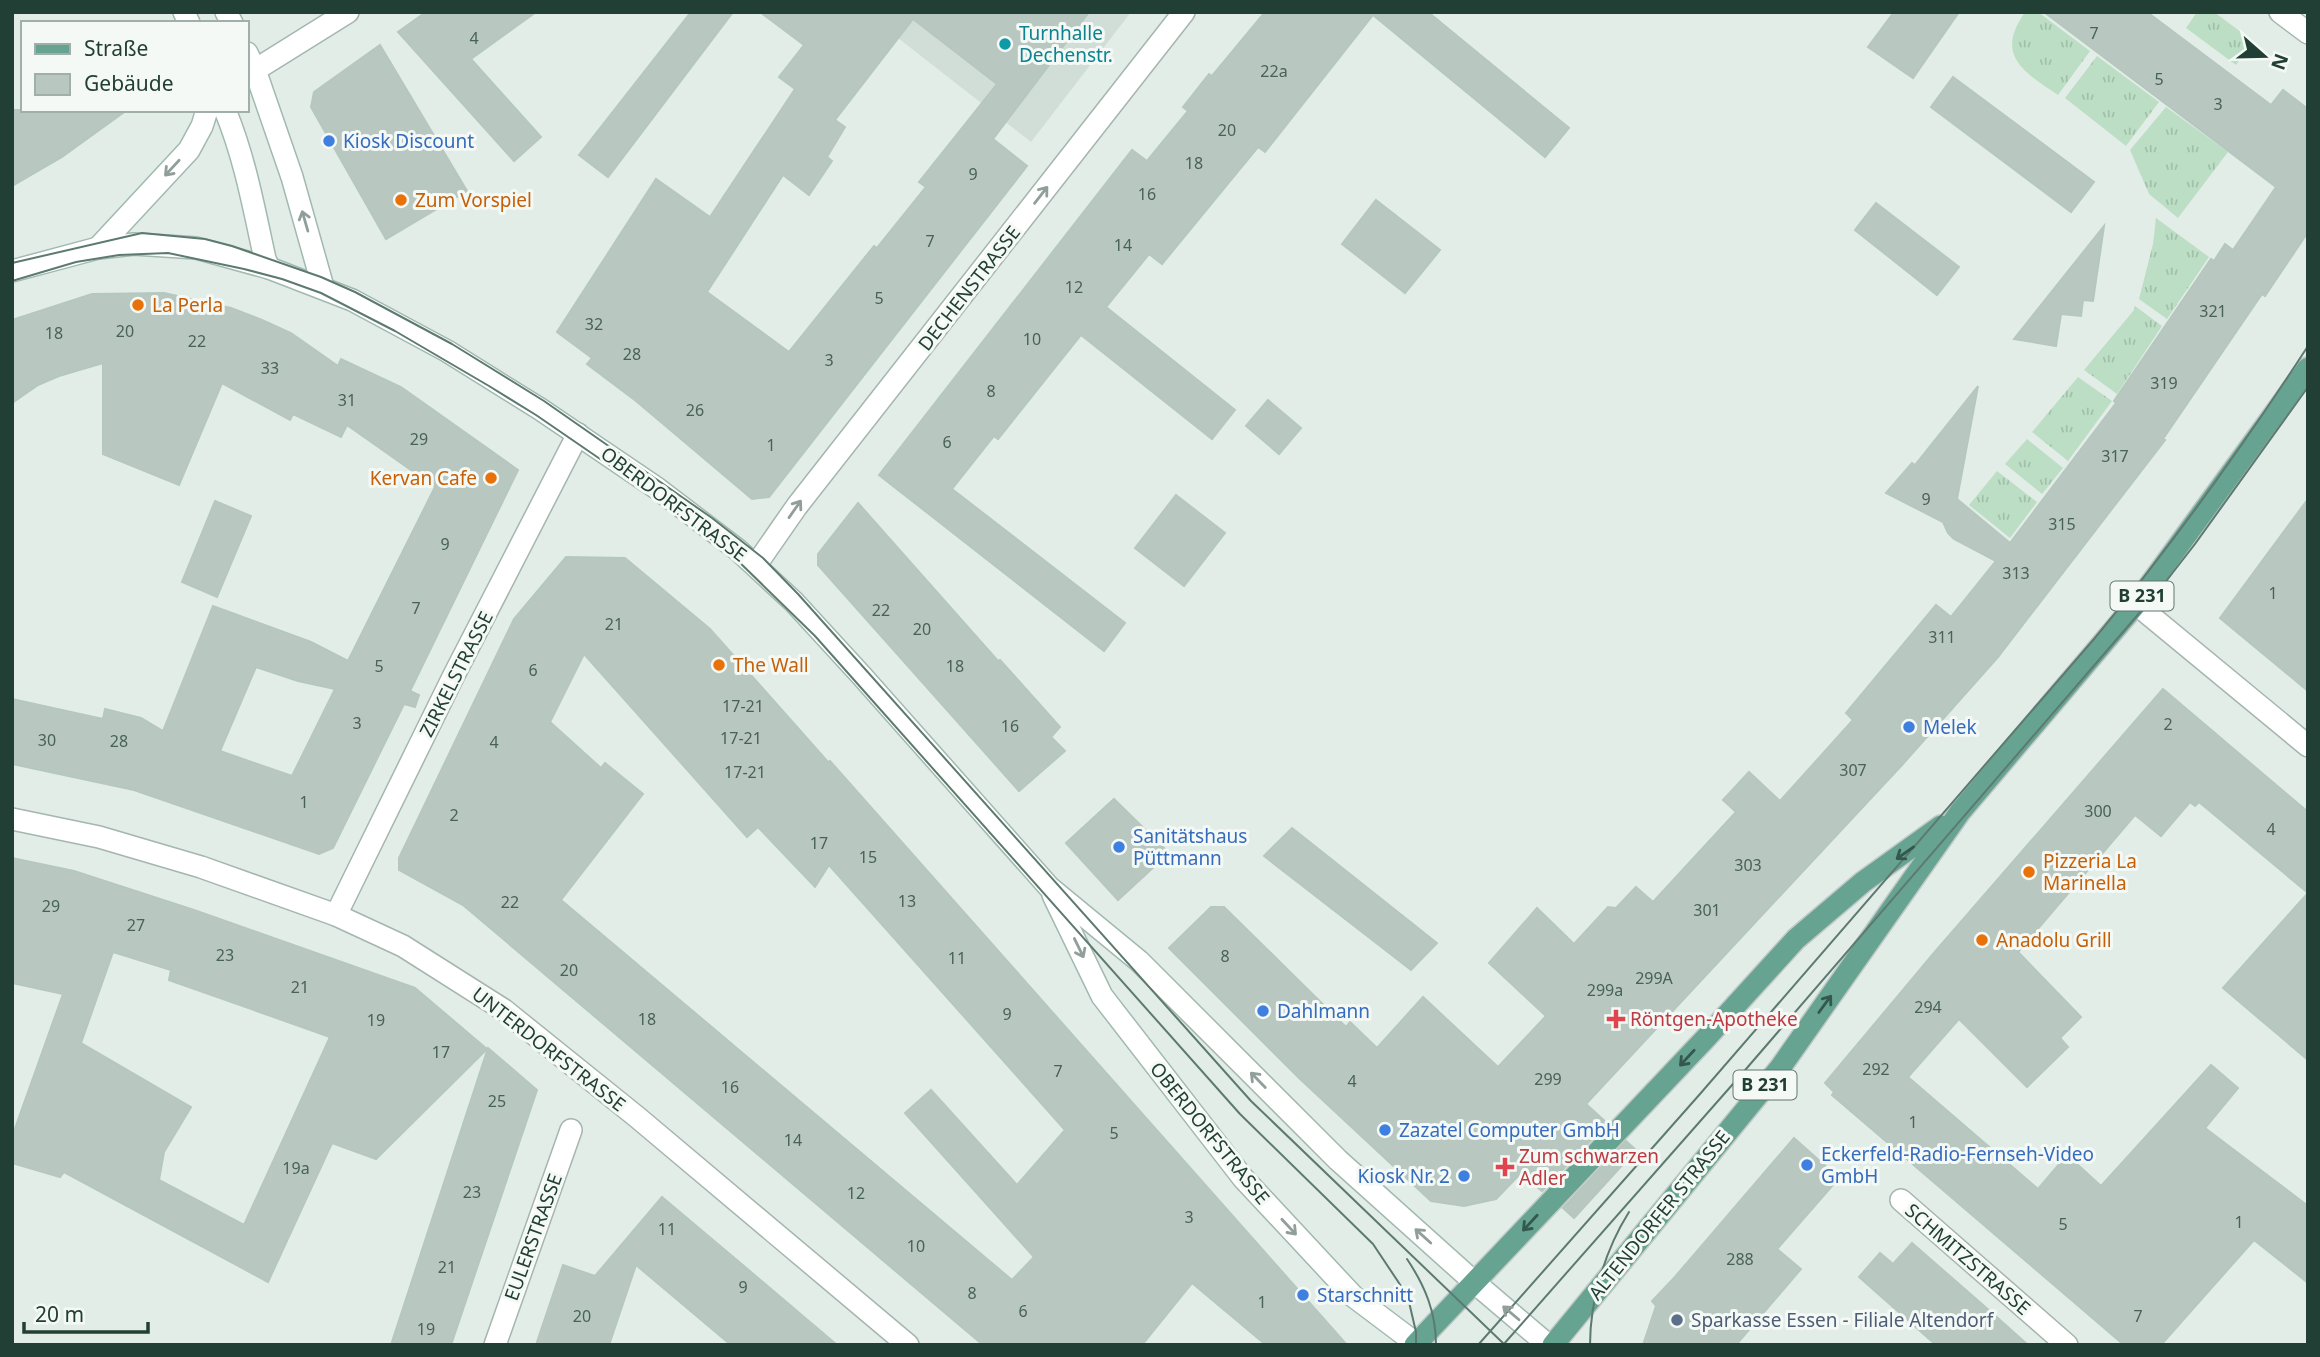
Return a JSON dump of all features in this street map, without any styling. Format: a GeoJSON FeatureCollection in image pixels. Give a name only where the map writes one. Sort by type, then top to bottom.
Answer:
{"type":"FeatureCollection","features":[{"type":"Feature","properties":{"kind":"main road","name":"ALTENDORFER STRASSE"},"geometry":{"type":"LineString","coordinates":[[1553,1345],[1780,1068],[1960,812],[2136,604],[2308,369]]}},
{"type":"Feature","properties":{"kind":"main road","name":"ALTENDORFER STRASSE"},"geometry":{"type":"LineString","coordinates":[[1417,1344],[1796,939],[1863,882],[1960,812]]}},
{"type":"Feature","properties":{"kind":"street"},"geometry":{"type":"LineString","coordinates":[[323,287],[292,177],[251,62],[348,12]]}},
{"type":"Feature","properties":{"kind":"street","name":"DECHENSTRASSE"},"geometry":{"type":"LineString","coordinates":[[756,565],[797,506],[1184,12]]}},
{"type":"Feature","properties":{"kind":"street"},"geometry":{"type":"LineString","coordinates":[[2280,12],[2308,33]]}},
{"type":"Feature","properties":{"kind":"street"},"geometry":{"type":"LineString","coordinates":[[98,248],[189,150],[206,112]]}},
{"type":"Feature","properties":{"kind":"street"},"geometry":{"type":"LineString","coordinates":[[226,112],[243,163],[269,268]]}},
{"type":"Feature","properties":{"kind":"street","name":"OBERDORFSTRASSE"},"geometry":{"type":"LineString","coordinates":[[12,271],[98,248],[134,244],[178,245],[203,249],[269,268],[323,287],[399,324],[447,351],[578,434],[708,525],[756,565],[821,630],[1049,887],[1139,961],[1338,1160],[1548,1345]]}},
{"type":"Feature","properties":{"kind":"street","name":"ZIRKELSTRASSE"},"geometry":{"type":"LineString","coordinates":[[336,915],[454,675],[578,434]]}},
{"type":"Feature","properties":{"kind":"street"},"geometry":{"type":"LineString","coordinates":[[2136,604],[2308,747]]}},
{"type":"Feature","properties":{"kind":"street","name":"UNTERDORFSTRASSE"},"geometry":{"type":"LineString","coordinates":[[12,819],[99,837],[201,867],[336,915],[403,946],[504,1010],[637,1117],[908,1345]]}},
{"type":"Feature","properties":{"kind":"street","name":"OBERDORFSTRASSE"},"geometry":{"type":"LineString","coordinates":[[1049,887],[1102,996],[1214,1142],[1243,1178],[1353,1296],[1417,1344]]}},
{"type":"Feature","properties":{"kind":"street","name":"EULERSTRASSE"},"geometry":{"type":"LineString","coordinates":[[495,1345],[571,1130]]}},
{"type":"Feature","properties":{"kind":"street","name":"SCHMITZSTRASSE"},"geometry":{"type":"LineString","coordinates":[[1901,1200],[2067,1345]]}},
{"type":"Feature","properties":{"kind":"shaded area"},"geometry":{"type":"Polygon","coordinates":[[[886,12],[1131,12],[1031,142],[898,38],[886,12]]]}},
{"type":"Feature","properties":{"kind":"green space"},"geometry":{"type":"Polygon","coordinates":[[[2025,12],[2038,12],[2090,51],[2058,95],[2024,70],[2013,51],[2012,40],[2016,27],[2025,12]]]}},
{"type":"Feature","properties":{"kind":"green space"},"geometry":{"type":"Polygon","coordinates":[[[2197,12],[2214,12],[2253,41],[2236,65],[2186,28],[2197,12]]]}},
{"type":"Feature","properties":{"kind":"green space"},"geometry":{"type":"Polygon","coordinates":[[[2097,56],[2159,102],[2126,146],[2065,98],[2097,56]]]}},
{"type":"Feature","properties":{"kind":"green space"},"geometry":{"type":"Polygon","coordinates":[[[2166,107],[2228,152],[2178,218],[2149,194],[2130,150],[2166,107]]]}},
{"type":"Feature","properties":{"kind":"green space"},"geometry":{"type":"Polygon","coordinates":[[[2156,218],[2209,257],[2167,319],[2139,299],[2153,244],[2156,218]]]}},
{"type":"Feature","properties":{"kind":"green space"},"geometry":{"type":"Polygon","coordinates":[[[2135,306],[2162,326],[2117,394],[2084,370],[2135,306]]]}},
{"type":"Feature","properties":{"kind":"green space"},"geometry":{"type":"Polygon","coordinates":[[[2078,377],[2112,401],[2068,461],[2032,432],[2078,377]]]}},
{"type":"Feature","properties":{"kind":"green space"},"geometry":{"type":"Polygon","coordinates":[[[2027,439],[2063,468],[2042,494],[2005,464],[2027,439]]]}},
{"type":"Feature","properties":{"kind":"green space"},"geometry":{"type":"Polygon","coordinates":[[[1997,471],[2037,502],[2010,538],[1969,505],[1997,471]]]}},
{"type":"Feature","properties":{"kind":"building"},"geometry":{"type":"Polygon","coordinates":[[[426,12],[536,12],[471,59],[541,137],[514,161],[398,32],[426,12]]]}},
{"type":"Feature","properties":{"kind":"building"},"geometry":{"type":"Polygon","coordinates":[[[691,12],[733,12],[608,177],[579,155],[691,12]]]}},
{"type":"Feature","properties":{"kind":"building"},"geometry":{"type":"Polygon","coordinates":[[[760,12],[1089,12],[993,139],[1027,166],[769,497],[752,499],[636,401],[587,364],[592,358],[557,332],[656,179],[710,217],[795,89],[779,77],[804,45],[760,12]],[[913,19],[835,120],[845,127],[827,157],[832,161],[809,195],[783,175],[707,292],[789,352],[874,246],[877,248],[926,187],[919,182],[997,84],[913,19]]]}},
{"type":"Feature","properties":{"kind":"building"},"geometry":{"type":"Polygon","coordinates":[[[1265,12],[1428,12],[1569,128],[1545,157],[1373,15],[1265,152],[1258,147],[1162,264],[1149,254],[1106,307],[1235,410],[1212,439],[1081,335],[998,439],[994,436],[952,489],[1125,623],[1104,651],[879,475],[1132,150],[1147,161],[1188,111],[1183,107],[1209,74],[1212,76],[1265,12]]]}},
{"type":"Feature","properties":{"kind":"building"},"geometry":{"type":"Polygon","coordinates":[[[1894,12],[1959,12],[1913,78],[1868,47],[1894,12]]]}},
{"type":"Feature","properties":{"kind":"building"},"geometry":{"type":"Polygon","coordinates":[[[2044,12],[2147,12],[2271,105],[2283,90],[2308,109],[2308,232],[2265,296],[2262,294],[2163,439],[2165,440],[1998,657],[1902,765],[1586,1104],[1607,1123],[1542,1191],[1521,1173],[1496,1199],[1464,1206],[1431,1201],[1299,1078],[1169,948],[1211,907],[1224,907],[1346,1027],[1350,1022],[1377,1048],[1423,997],[1498,1067],[1546,1016],[1489,963],[1537,908],[1574,944],[1608,907],[1616,908],[1636,887],[1653,902],[1736,812],[1723,800],[1749,772],[1780,801],[1853,720],[1846,713],[1936,605],[1951,617],[1996,561],[1954,539],[1943,522],[1886,493],[1912,463],[1915,465],[1978,386],[1957,499],[2010,543],[2116,403],[2114,401],[2211,259],[2214,261],[2225,244],[2233,250],[2276,187],[2044,12]]]}},
{"type":"Feature","properties":{"kind":"building"},"geometry":{"type":"Polygon","coordinates":[[[380,45],[467,191],[386,239],[311,107],[314,92],[380,45]]]}},
{"type":"Feature","properties":{"kind":"building"},"geometry":{"type":"Polygon","coordinates":[[[1953,77],[2094,182],[2071,212],[1931,107],[1953,77]]]}},
{"type":"Feature","properties":{"kind":"building"},"geometry":{"type":"Polygon","coordinates":[[[12,110],[124,112],[62,157],[12,186],[12,110]]]}},
{"type":"Feature","properties":{"kind":"building"},"geometry":{"type":"Polygon","coordinates":[[[1376,200],[1440,250],[1405,293],[1342,244],[1376,200]]]}},
{"type":"Feature","properties":{"kind":"building"},"geometry":{"type":"Polygon","coordinates":[[[1876,203],[1959,267],[1937,295],[1855,230],[1876,203]]]}},
{"type":"Feature","properties":{"kind":"building"},"geometry":{"type":"Polygon","coordinates":[[[2104,226],[2093,301],[2083,300],[2081,316],[2061,314],[2056,346],[2014,339],[2104,226]]]}},
{"type":"Feature","properties":{"kind":"building"},"geometry":{"type":"Polygon","coordinates":[[[164,293],[231,308],[262,320],[291,333],[338,366],[341,359],[401,387],[518,470],[410,691],[419,695],[415,707],[404,704],[333,848],[319,854],[134,790],[12,764],[12,699],[103,719],[105,709],[141,718],[163,731],[213,606],[311,642],[348,661],[435,487],[347,425],[341,437],[293,414],[290,420],[222,383],[179,485],[103,454],[103,363],[38,385],[12,403],[12,320],[92,294],[164,293]],[[256,667],[220,751],[292,776],[335,689],[298,681],[256,667]]]}},
{"type":"Feature","properties":{"kind":"building"},"geometry":{"type":"Polygon","coordinates":[[[1268,400],[1301,428],[1279,454],[1246,426],[1268,400]]]}},
{"type":"Feature","properties":{"kind":"building"},"geometry":{"type":"Polygon","coordinates":[[[1176,495],[1225,533],[1184,586],[1135,548],[1176,495]]]}},
{"type":"Feature","properties":{"kind":"building"},"geometry":{"type":"Polygon","coordinates":[[[2308,499],[2308,691],[2220,618],[2308,499]]]}},
{"type":"Feature","properties":{"kind":"building"},"geometry":{"type":"Polygon","coordinates":[[[215,501],[251,516],[217,597],[182,582],[215,501]]]}},
{"type":"Feature","properties":{"kind":"building"},"geometry":{"type":"Polygon","coordinates":[[[858,503],[1060,727],[1051,737],[1065,751],[1019,791],[818,565],[818,554],[858,503]]]}},
{"type":"Feature","properties":{"kind":"building"},"geometry":{"type":"Polygon","coordinates":[[[566,557],[625,558],[710,629],[1347,1345],[1266,1345],[1192,1283],[1142,1345],[983,1345],[463,905],[399,870],[399,858],[514,619],[566,557]],[[584,654],[550,722],[601,768],[605,763],[643,794],[561,900],[1012,1280],[1034,1257],[905,1113],[931,1090],[1017,1185],[1065,1130],[829,865],[815,887],[758,827],[747,837],[584,654]]]}},
{"type":"Feature","properties":{"kind":"building"},"geometry":{"type":"Polygon","coordinates":[[[2163,689],[2308,812],[2308,893],[2199,802],[2195,806],[2190,802],[2161,836],[2135,815],[2018,952],[2081,1017],[2060,1038],[2068,1047],[2027,1087],[1959,1019],[1908,1077],[2038,1189],[2067,1155],[2101,1186],[2211,1065],[2238,1088],[2205,1128],[2308,1206],[2308,1283],[2254,1240],[2161,1345],[2124,1345],[1832,1095],[1834,1092],[1825,1083],[2163,689]]]}},
{"type":"Feature","properties":{"kind":"building","name":"Sanitätshaus Püttmann"},"geometry":{"type":"Polygon","coordinates":[[[1114,799],[1169,853],[1118,900],[1066,843],[1114,799]]]}},
{"type":"Feature","properties":{"kind":"building"},"geometry":{"type":"Polygon","coordinates":[[[1292,828],[1437,943],[1411,970],[1264,856],[1292,828]]]}},
{"type":"Feature","properties":{"kind":"building"},"geometry":{"type":"Polygon","coordinates":[[[12,858],[74,871],[415,988],[487,1049],[376,1159],[332,1143],[268,1282],[64,1172],[60,1177],[12,1163],[12,1137],[63,994],[12,983],[12,858]],[[113,952],[81,1043],[191,1107],[164,1152],[159,1180],[244,1225],[330,1037],[169,980],[171,970],[113,952]]]}},
{"type":"Feature","properties":{"kind":"building"},"geometry":{"type":"Polygon","coordinates":[[[2308,893],[2308,1060],[2223,988],[2308,893]]]}},
{"type":"Feature","properties":{"kind":"building"},"geometry":{"type":"Polygon","coordinates":[[[488,1048],[537,1090],[451,1345],[391,1345],[488,1048]]]}},
{"type":"Feature","properties":{"kind":"building"},"geometry":{"type":"Polygon","coordinates":[[[1794,1138],[1839,1178],[1777,1249],[1801,1269],[1736,1345],[1643,1345],[1656,1306],[1652,1301],[1794,1138]]]}},
{"type":"Feature","properties":{"kind":"building"},"geometry":{"type":"Polygon","coordinates":[[[1626,1141],[1636,1150],[1574,1218],[1563,1208],[1626,1141]]]}},
{"type":"Feature","properties":{"kind":"building"},"geometry":{"type":"Polygon","coordinates":[[[662,1197],[837,1345],[731,1345],[636,1265],[609,1345],[536,1345],[563,1265],[595,1276],[662,1197]]]}},
{"type":"Feature","properties":{"kind":"building"},"geometry":{"type":"Polygon","coordinates":[[[1912,1243],[2028,1345],[1936,1345],[1859,1277],[1880,1253],[1893,1264],[1912,1243]]]}},
{"type":"Feature","properties":{"kind":"tram line"},"geometry":{"type":"LineString","coordinates":[[12,263],[142,233],[205,239],[321,277],[355,292],[452,344],[544,401],[712,518],[763,558],[798,594],[1251,1101],[1505,1345]]}},
{"type":"Feature","properties":{"kind":"tram line"},"geometry":{"type":"LineString","coordinates":[[12,281],[76,262],[119,255],[168,253],[282,279],[321,293],[395,331],[536,415],[654,496],[733,556],[815,636],[1240,1114],[1373,1244],[1409,1302],[1416,1345]]}},
{"type":"Feature","properties":{"kind":"tram line"},"geometry":{"type":"LineString","coordinates":[[1478,1345],[1700,1094],[2094,639],[2205,496],[2308,346]]}},
{"type":"Feature","properties":{"kind":"tram line"},"geometry":{"type":"LineString","coordinates":[[1503,1345],[1740,1076],[2160,589],[2308,387]]}},
{"type":"Feature","properties":{"kind":"tram line"},"geometry":{"type":"LineString","coordinates":[[1590,1345],[1596,1293],[1606,1259],[1629,1212]]}},
{"type":"Feature","properties":{"kind":"tram line"},"geometry":{"type":"LineString","coordinates":[[1407,1259],[1428,1300],[1434,1321],[1436,1345]]}},
{"type":"Feature","properties":{"kind":"place","name":"Turnhalle Dechenstr."},"geometry":{"type":"Point","coordinates":[1005,44]}},
{"type":"Feature","properties":{"kind":"place","name":"Kiosk Discount"},"geometry":{"type":"Point","coordinates":[329,141]}},
{"type":"Feature","properties":{"kind":"place","name":"Zum Vorspiel"},"geometry":{"type":"Point","coordinates":[401,200]}},
{"type":"Feature","properties":{"kind":"place","name":"La Perla"},"geometry":{"type":"Point","coordinates":[138,305]}},
{"type":"Feature","properties":{"kind":"place","name":"Kervan Cafe"},"geometry":{"type":"Point","coordinates":[491,478]}},
{"type":"Feature","properties":{"kind":"place","name":"The Wall"},"geometry":{"type":"Point","coordinates":[719,665]}},
{"type":"Feature","properties":{"kind":"place","name":"Melek"},"geometry":{"type":"Point","coordinates":[1909,727]}},
{"type":"Feature","properties":{"kind":"place","name":"Sanitätshaus Püttmann"},"geometry":{"type":"Point","coordinates":[1119,847]}},
{"type":"Feature","properties":{"kind":"place","name":"Pizzeria La Marinella"},"geometry":{"type":"Point","coordinates":[2029,872]}},
{"type":"Feature","properties":{"kind":"place","name":"Anadolu Grill"},"geometry":{"type":"Point","coordinates":[1982,940]}},
{"type":"Feature","properties":{"kind":"place","name":"Dahlmann"},"geometry":{"type":"Point","coordinates":[1263,1011]}},
{"type":"Feature","properties":{"kind":"place","name":"Röntgen-Apotheke"},"geometry":{"type":"Point","coordinates":[1616,1019]}},
{"type":"Feature","properties":{"kind":"place","name":"Zazatel Computer GmbH"},"geometry":{"type":"Point","coordinates":[1385,1130]}},
{"type":"Feature","properties":{"kind":"place","name":"Eckerfeld-Radio-Fernseh-Video GmbH"},"geometry":{"type":"Point","coordinates":[1807,1165]}},
{"type":"Feature","properties":{"kind":"place","name":"Zum schwarzen Adler"},"geometry":{"type":"Point","coordinates":[1505,1167]}},
{"type":"Feature","properties":{"kind":"place","name":"Kiosk Nr. 2"},"geometry":{"type":"Point","coordinates":[1464,1176]}},
{"type":"Feature","properties":{"kind":"place","name":"Starschnitt"},"geometry":{"type":"Point","coordinates":[1303,1295]}},
{"type":"Feature","properties":{"kind":"place","name":"Sparkasse Essen - Filiale Altendorf"},"geometry":{"type":"Point","coordinates":[1677,1320]}}]}
